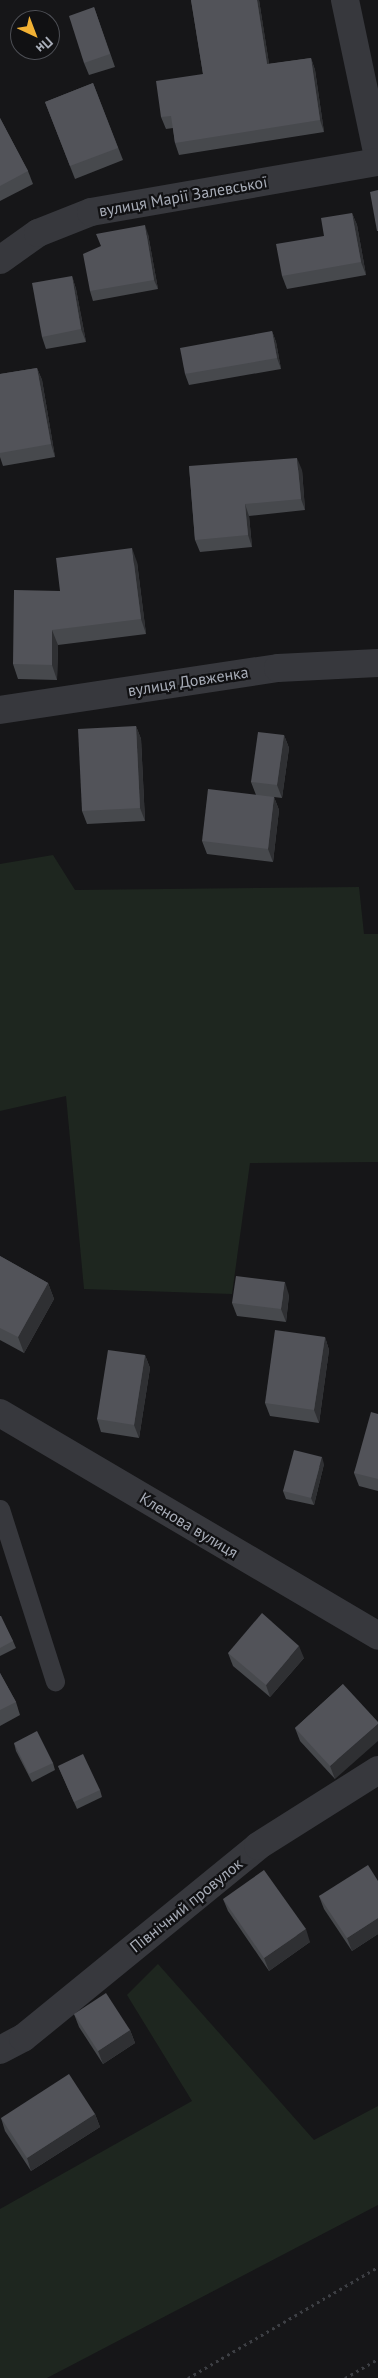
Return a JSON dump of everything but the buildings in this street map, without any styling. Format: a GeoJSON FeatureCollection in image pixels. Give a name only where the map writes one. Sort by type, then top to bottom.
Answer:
{"type":"FeatureCollection","features":[{"type":"Feature","properties":{"kind":"street"},"geometry":{"type":"LineString","coordinates":[[345,0],[378,157]]}},
{"type":"Feature","properties":{"kind":"street","name":"вулиця Марії Залевської"},"geometry":{"type":"LineString","coordinates":[[0,260],[38,233],[91,212],[378,162]]}},
{"type":"Feature","properties":{"kind":"street","name":"вулиця Довженка"},"geometry":{"type":"LineString","coordinates":[[0,710],[278,668],[378,663]]}},
{"type":"Feature","properties":{"kind":"street","name":"Кленова вулиця"},"geometry":{"type":"LineString","coordinates":[[0,1413],[378,1636]]}},
{"type":"Feature","properties":{"kind":"street","name":"Північний провулок"},"geometry":{"type":"LineString","coordinates":[[0,2050],[23,2038],[258,1846],[378,1770]]}},
{"type":"Feature","properties":{"kind":"lane"},"geometry":{"type":"LineString","coordinates":[[0,1508],[55,1681]]}},
{"type":"Feature","properties":{"kind":"path"},"geometry":{"type":"LineString","coordinates":[[188,2378],[378,2267]]}},
{"type":"Feature","properties":{"kind":"path"},"geometry":{"type":"LineString","coordinates":[[345,2378],[378,2360]]}},
{"type":"Feature","properties":{"kind":"shaded area"},"geometry":{"type":"Polygon","coordinates":[[[53,855],[75,890],[359,887],[364,934],[378,934],[378,1162],[250,1163],[232,1294],[84,1289],[66,1096],[0,1111],[0,864],[53,855]]]}},
{"type":"Feature","properties":{"kind":"shaded area"},"geometry":{"type":"Polygon","coordinates":[[[158,1964],[314,2140],[378,2106],[378,2205],[47,2378],[0,2378],[0,2209],[192,2101],[127,1995],[158,1964]]]}}]}
